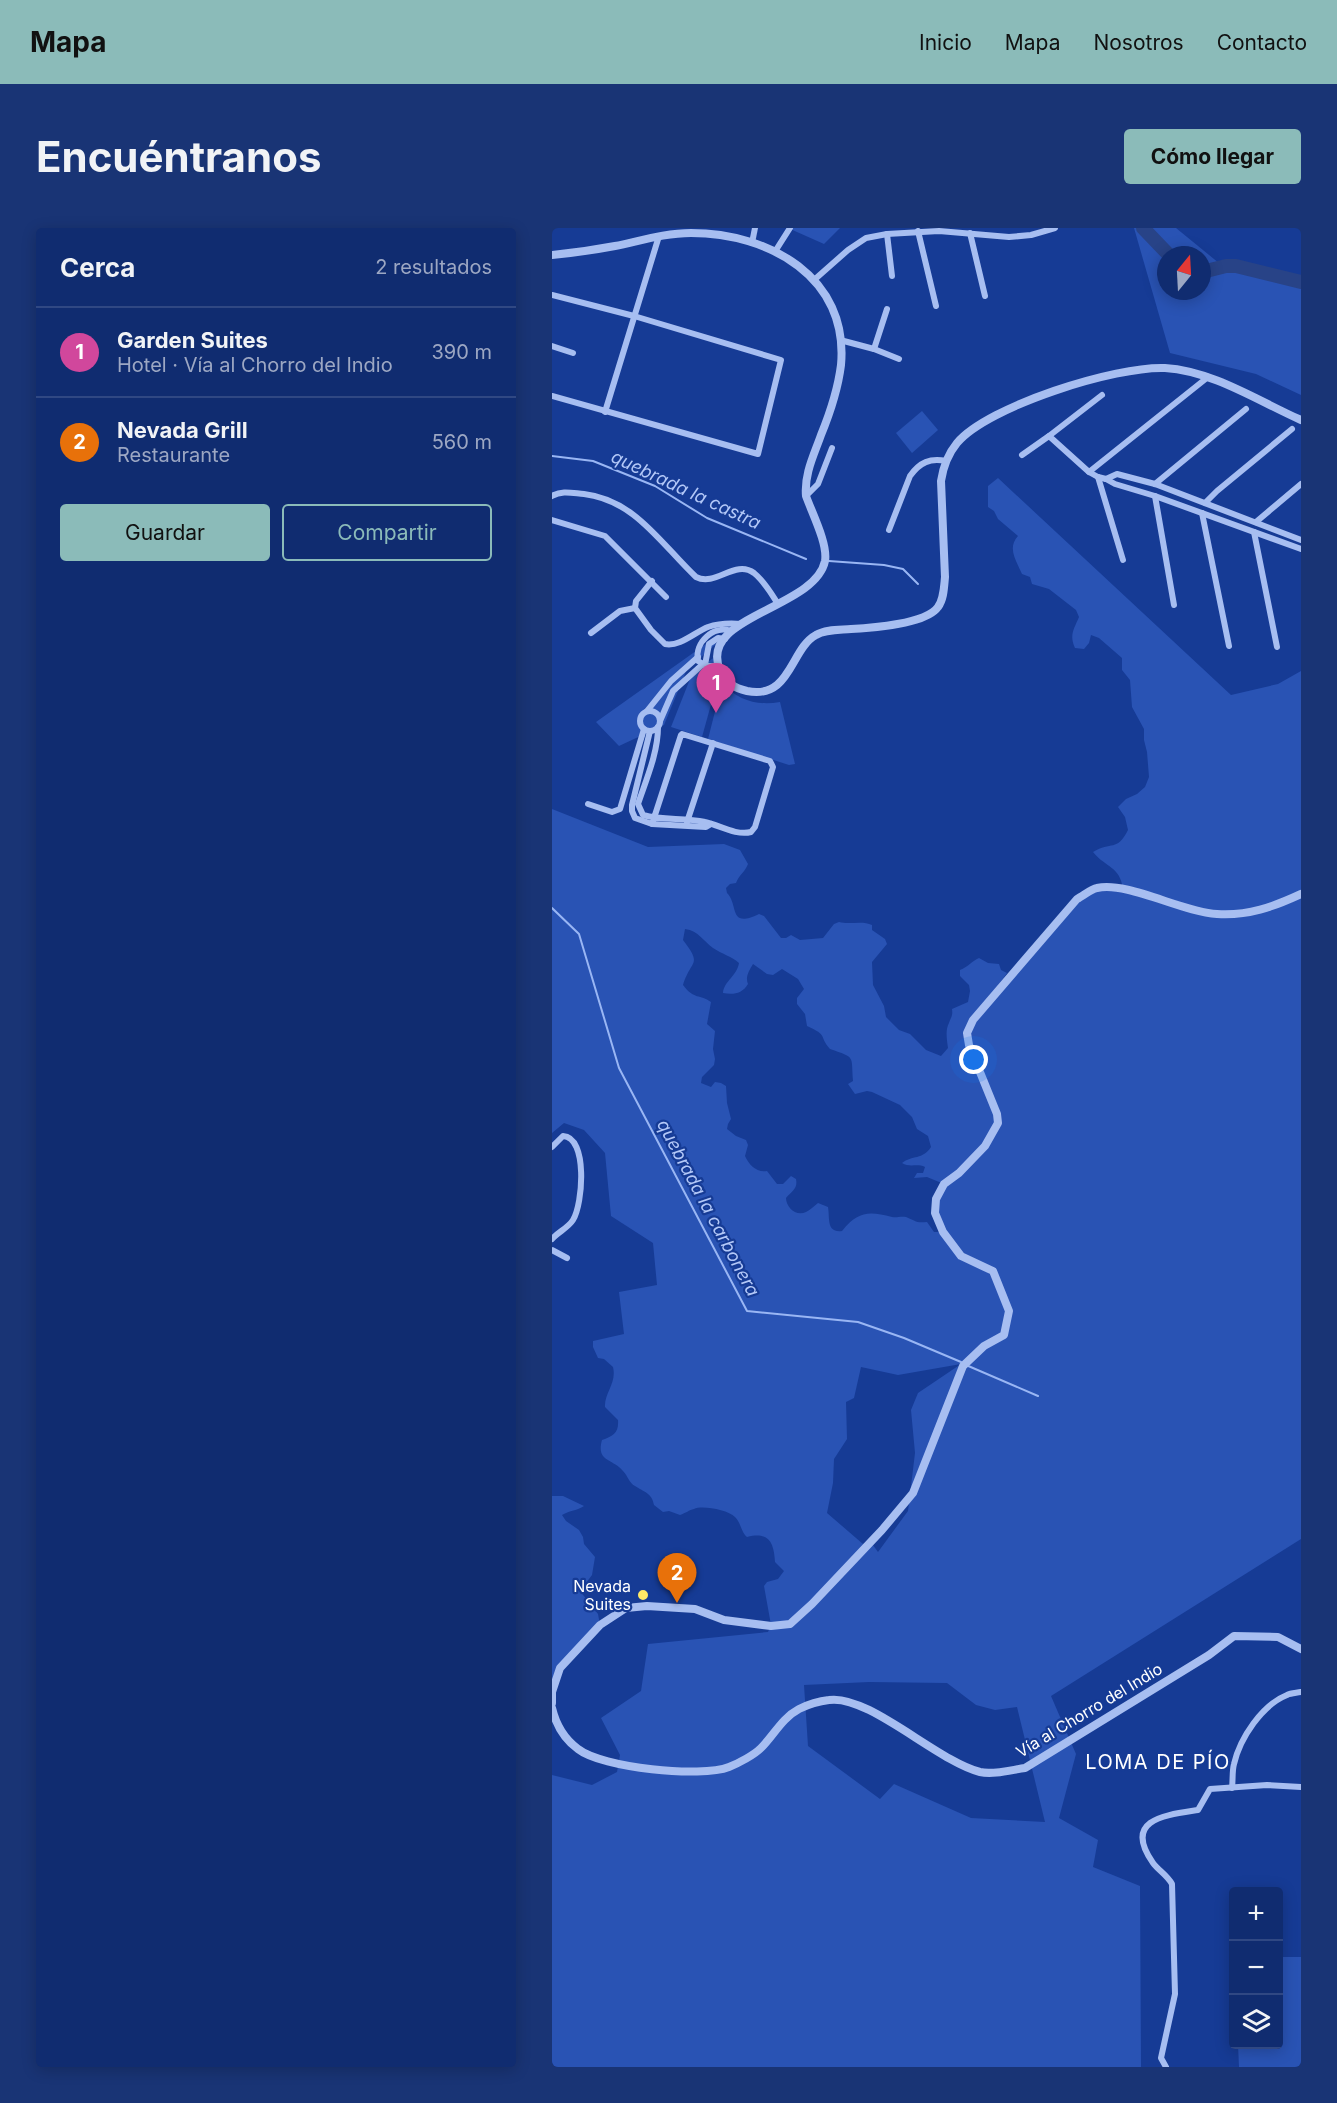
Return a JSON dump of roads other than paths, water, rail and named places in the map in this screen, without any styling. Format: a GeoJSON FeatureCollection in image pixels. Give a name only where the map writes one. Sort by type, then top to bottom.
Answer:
{"type":"FeatureCollection","features":[{"type":"Feature","properties":{"kind":"street"},"geometry":{"type":"LineString","coordinates":[[752,243],[755,228]]}},
{"type":"Feature","properties":{"kind":"street"},"geometry":{"type":"LineString","coordinates":[[776,250],[790,228]]}},
{"type":"Feature","properties":{"kind":"street"},"geometry":{"type":"LineString","coordinates":[[814,280],[848,250],[866,238],[918,231],[1009,237],[1030,235],[1055,228]]}},
{"type":"Feature","properties":{"kind":"street"},"geometry":{"type":"LineString","coordinates":[[918,231],[936,306]]}},
{"type":"Feature","properties":{"kind":"street"},"geometry":{"type":"LineString","coordinates":[[552,255],[580,253],[659,235],[691,233],[717,235],[776,250],[814,280],[826,295],[839,328],[840,366],[838,382],[806,479],[806,496],[824,547],[825,560],[820,573],[802,592],[741,624],[725,639],[717,655],[719,666],[730,685],[754,692],[763,691],[786,677],[806,643],[815,635],[827,631],[858,629],[915,620],[937,609],[944,591],[945,577],[941,481],[946,461],[956,444],[984,422],[1031,400],[1076,385],[1140,369],[1166,368],[1208,377],[1301,420]]}},
{"type":"Feature","properties":{"kind":"street"},"geometry":{"type":"LineString","coordinates":[[970,233],[985,296]]}},
{"type":"Feature","properties":{"kind":"street"},"geometry":{"type":"LineString","coordinates":[[886,234],[892,276]]}},
{"type":"Feature","properties":{"kind":"street"},"geometry":{"type":"LineString","coordinates":[[605,412],[659,235]]}},
{"type":"Feature","properties":{"kind":"street"},"geometry":{"type":"LineString","coordinates":[[552,295],[634,316],[781,360],[758,454],[552,396]]}},
{"type":"Feature","properties":{"kind":"street"},"geometry":{"type":"LineString","coordinates":[[874,349],[888,309]]}},
{"type":"Feature","properties":{"kind":"street"},"geometry":{"type":"LineString","coordinates":[[840,340],[899,358]]}},
{"type":"Feature","properties":{"kind":"street"},"geometry":{"type":"LineString","coordinates":[[552,346],[573,353]]}},
{"type":"Feature","properties":{"kind":"street"},"geometry":{"type":"LineString","coordinates":[[1089,472],[1208,377]]}},
{"type":"Feature","properties":{"kind":"street"},"geometry":{"type":"LineString","coordinates":[[1022,455],[1102,395]]}},
{"type":"Feature","properties":{"kind":"street"},"geometry":{"type":"LineString","coordinates":[[1155,484],[1246,409]]}},
{"type":"Feature","properties":{"kind":"street"},"geometry":{"type":"LineString","coordinates":[[1205,503],[1216,491],[1292,429]]}},
{"type":"Feature","properties":{"kind":"street"},"geometry":{"type":"LineString","coordinates":[[1049,436],[1089,472],[1098,477],[1301,549]]}},
{"type":"Feature","properties":{"kind":"street"},"geometry":{"type":"LineString","coordinates":[[806,496],[818,484],[832,448]]}},
{"type":"Feature","properties":{"kind":"street"},"geometry":{"type":"LineString","coordinates":[[889,530],[910,476],[915,469],[930,460],[946,461]]}},
{"type":"Feature","properties":{"kind":"street"},"geometry":{"type":"LineString","coordinates":[[1106,478],[1117,474],[1155,484],[1301,540]]}},
{"type":"Feature","properties":{"kind":"street"},"geometry":{"type":"LineString","coordinates":[[1098,477],[1123,560]]}},
{"type":"Feature","properties":{"kind":"street"},"geometry":{"type":"LineString","coordinates":[[1256,522],[1301,484]]}},
{"type":"Feature","properties":{"kind":"street"},"geometry":{"type":"LineString","coordinates":[[552,496],[558,492],[566,492],[597,495],[614,501],[635,515],[696,577],[709,580],[736,570],[747,570],[754,573],[767,587],[778,604]]}},
{"type":"Feature","properties":{"kind":"street"},"geometry":{"type":"LineString","coordinates":[[1155,496],[1174,605]]}},
{"type":"Feature","properties":{"kind":"street"},"geometry":{"type":"LineString","coordinates":[[1202,513],[1229,646]]}},
{"type":"Feature","properties":{"kind":"street"},"geometry":{"type":"LineString","coordinates":[[552,520],[605,536],[666,597]]}},
{"type":"Feature","properties":{"kind":"street"},"geometry":{"type":"LineString","coordinates":[[1254,532],[1277,646]]}},
{"type":"Feature","properties":{"kind":"street"},"geometry":{"type":"LineString","coordinates":[[652,581],[636,601],[635,608],[662,643],[675,644],[722,623],[741,624]]}},
{"type":"Feature","properties":{"kind":"street"},"geometry":{"type":"LineString","coordinates":[[591,633],[621,611],[635,608]]}},
{"type":"Feature","properties":{"kind":"street"},"geometry":{"type":"LineString","coordinates":[[719,666],[704,665],[698,661],[701,643],[718,630],[724,628],[732,631]]}},
{"type":"Feature","properties":{"kind":"street"},"geometry":{"type":"LineString","coordinates":[[653,821],[681,735],[684,733],[770,761],[773,767],[754,827],[751,832],[741,833],[711,825],[705,827],[686,823],[653,821],[635,818],[632,811],[657,741],[659,724],[673,691],[704,665],[709,644],[718,638],[725,639]]}},
{"type":"Feature","properties":{"kind":"street"},"geometry":{"type":"LineString","coordinates":[[647,730],[640,724],[640,718],[671,681],[698,657]]}},
{"type":"Feature","properties":{"kind":"street"},"geometry":{"type":"LineString","coordinates":[[646,711],[656,712],[659,724]]}},
{"type":"Feature","properties":{"kind":"street"},"geometry":{"type":"LineString","coordinates":[[588,804],[612,812],[620,808],[647,730],[659,724]]}},
{"type":"Feature","properties":{"kind":"street"},"geometry":{"type":"LineString","coordinates":[[646,768],[647,730]]}},
{"type":"Feature","properties":{"kind":"street"},"geometry":{"type":"LineString","coordinates":[[686,823],[713,743]]}},
{"type":"Feature","properties":{"kind":"street"},"geometry":{"type":"LineString","coordinates":[[552,1703],[552,1692],[560,1668],[600,1625],[626,1608],[647,1606],[694,1609],[724,1620],[771,1626],[790,1624],[882,1530],[913,1493],[963,1366],[984,1346],[1004,1335],[1009,1311],[993,1271],[961,1256],[944,1232],[935,1213],[936,1199],[944,1184],[985,1146],[998,1123],[997,1114],[969,1045],[967,1033],[973,1020],[1077,899],[1096,888],[1123,889],[1188,910],[1216,914],[1247,914],[1275,906],[1301,894]]}},
{"type":"Feature","properties":{"kind":"street"},"geometry":{"type":"LineString","coordinates":[[552,1147],[563,1136],[572,1139],[578,1152],[582,1186],[574,1219],[552,1239]]}},
{"type":"Feature","properties":{"kind":"street"},"geometry":{"type":"LineString","coordinates":[[552,1250],[567,1258]]}},
{"type":"Feature","properties":{"kind":"street","name":"Vía al Chorro del Indio"},"geometry":{"type":"LineString","coordinates":[[552,1708],[556,1724],[579,1751],[625,1766],[694,1772],[728,1767],[760,1750],[779,1725],[799,1709],[831,1699],[854,1701],[958,1764],[981,1773],[1003,1772],[1025,1768],[1209,1655],[1234,1636],[1278,1637],[1301,1649]]}},
{"type":"Feature","properties":{"kind":"street"},"geometry":{"type":"LineString","coordinates":[[1232,1788],[1233,1766],[1239,1748],[1251,1726],[1266,1710],[1287,1695],[1301,1692]]}},
{"type":"Feature","properties":{"kind":"street"},"geometry":{"type":"LineString","coordinates":[[1166,2067],[1161,2058],[1175,1994],[1172,1884],[1154,1864],[1143,1845],[1142,1836],[1155,1818],[1198,1810],[1210,1789],[1267,1785],[1301,1788]]}},
{"type":"Feature","properties":{"kind":"waterway"},"geometry":{"type":"LineString","coordinates":[[1143,228],[1160,246]]}},
{"type":"Feature","properties":{"kind":"waterway"},"geometry":{"type":"LineString","coordinates":[[1211,270],[1236,266],[1301,282]]}},
{"type":"Feature","properties":{"kind":"waterway","name":"quebrada la castra"},"geometry":{"type":"LineString","coordinates":[[552,456],[593,461],[655,486],[707,518],[806,559]]}},
{"type":"Feature","properties":{"kind":"waterway","name":"quebrada la castra"},"geometry":{"type":"LineString","coordinates":[[829,561],[884,565],[903,569],[918,584]]}},
{"type":"Feature","properties":{"kind":"waterway","name":"quebrada la carbonera"},"geometry":{"type":"LineString","coordinates":[[552,908],[579,934],[619,1068],[747,1311],[858,1322],[961,1362]]}},
{"type":"Feature","properties":{"kind":"waterway","name":"quebrada la carbonera"},"geometry":{"type":"LineString","coordinates":[[966,1365],[1038,1396]]}},
{"type":"Feature","properties":{"kind":"place","name":"Garden Suites"},"geometry":{"type":"Point","coordinates":[716,713]}},
{"type":"Feature","properties":{"kind":"place","name":"Nevada Suites"},"geometry":{"type":"Point","coordinates":[643,1595]}},
{"type":"Feature","properties":{"kind":"place","name":"Nevada Grill"},"geometry":{"type":"Point","coordinates":[677,1603]}},
{"type":"Feature","properties":{"kind":"district","name":"LOMA DE PÍO"},"geometry":{"type":"Point","coordinates":[1158,1762]}}]}
